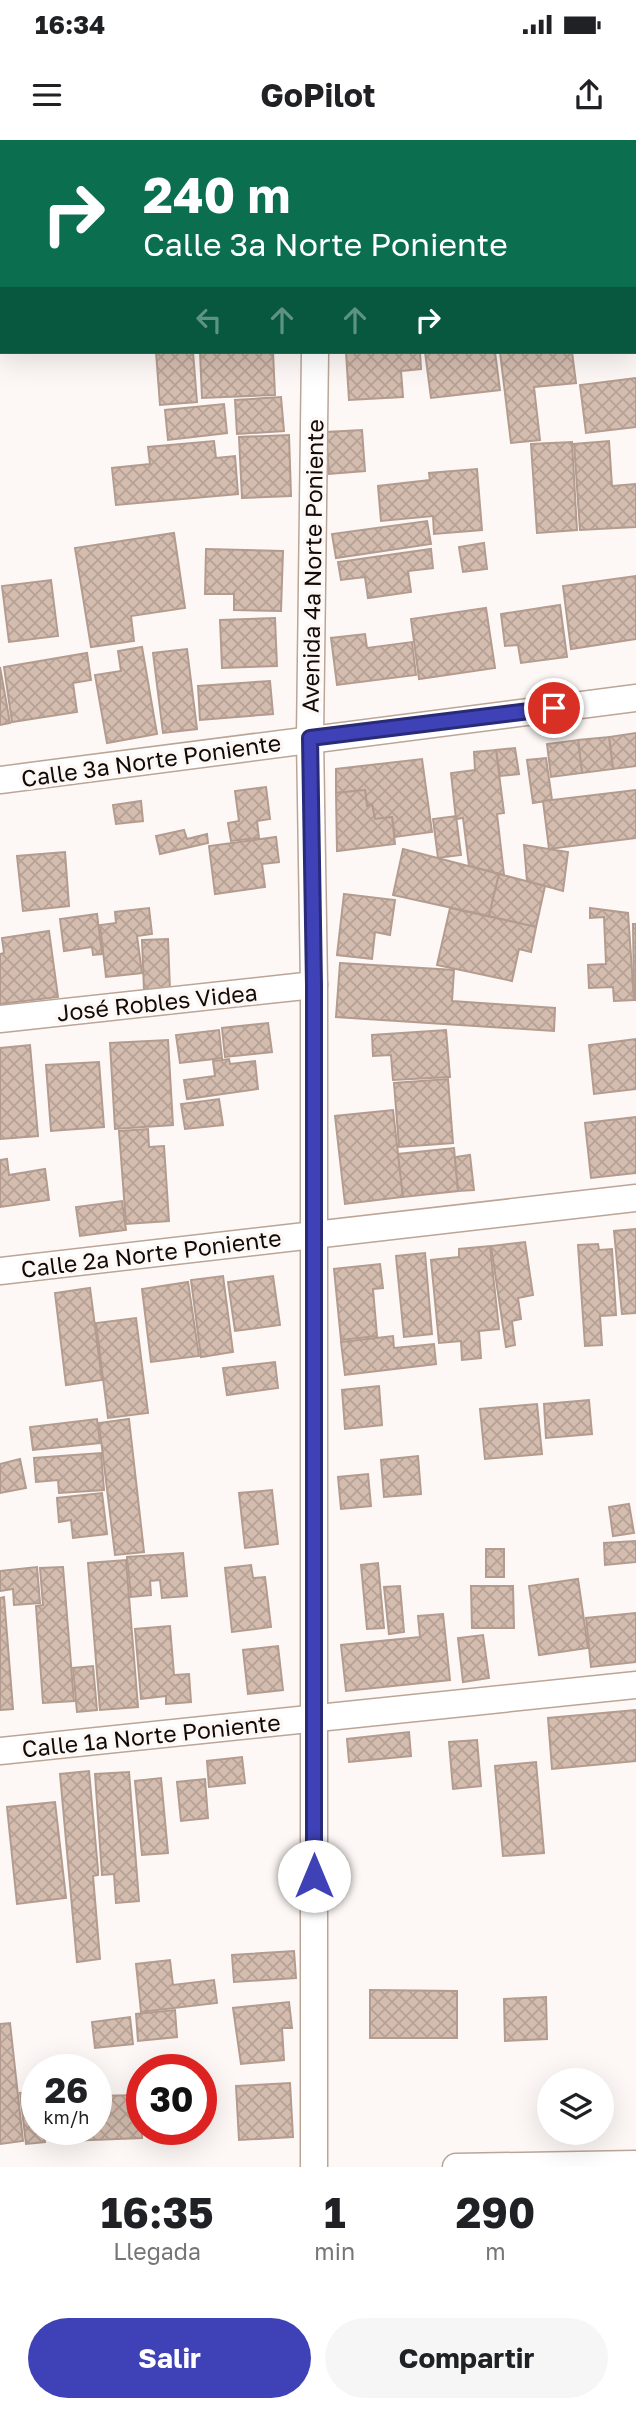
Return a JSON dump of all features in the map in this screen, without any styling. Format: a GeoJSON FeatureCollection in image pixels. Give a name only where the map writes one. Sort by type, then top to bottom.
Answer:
{"type":"FeatureCollection","features":[{"type":"Feature","properties":{"kind":"street","name":"Avenida 4a Norte Poniente"},"geometry":{"type":"LineString","coordinates":[[314,2167],[315,1233],[310,738],[315,354]]}},
{"type":"Feature","properties":{"kind":"street","name":"Calle 3a Norte Poniente"},"geometry":{"type":"LineString","coordinates":[[0,780],[636,698]]}},
{"type":"Feature","properties":{"kind":"street","name":"José Robles Videa"},"geometry":{"type":"LineString","coordinates":[[0,1019],[314,985]]}},
{"type":"Feature","properties":{"kind":"street","name":"Calle 2a Norte Poniente"},"geometry":{"type":"LineString","coordinates":[[0,1272],[315,1233],[636,1198]]}},
{"type":"Feature","properties":{"kind":"street","name":"Calle 1a Norte Poniente"},"geometry":{"type":"LineString","coordinates":[[0,1751],[636,1685]]}},
{"type":"Feature","properties":{"kind":"street"},"geometry":{"type":"LineString","coordinates":[[456,2167],[636,2164]]}},
{"type":"Feature","properties":{"kind":"building"},"geometry":{"type":"Polygon","coordinates":[[[156,354],[193,354],[197,402],[160,405],[156,354]]]}},
{"type":"Feature","properties":{"kind":"building"},"geometry":{"type":"Polygon","coordinates":[[[200,354],[273,354],[275,395],[202,398],[200,354]]]}},
{"type":"Feature","properties":{"kind":"building"},"geometry":{"type":"Polygon","coordinates":[[[346,354],[420,354],[421,369],[401,371],[403,397],[349,400],[346,354]]]}},
{"type":"Feature","properties":{"kind":"building"},"geometry":{"type":"Polygon","coordinates":[[[425,354],[495,354],[500,390],[431,398],[425,354]]]}},
{"type":"Feature","properties":{"kind":"building"},"geometry":{"type":"Polygon","coordinates":[[[500,354],[572,354],[576,383],[534,387],[540,440],[511,443],[500,354]]]}},
{"type":"Feature","properties":{"kind":"building"},"geometry":{"type":"Polygon","coordinates":[[[636,378],[636,427],[586,433],[580,385],[636,378]]]}},
{"type":"Feature","properties":{"kind":"building"},"geometry":{"type":"Polygon","coordinates":[[[281,397],[284,431],[237,434],[235,400],[281,397]]]}},
{"type":"Feature","properties":{"kind":"building"},"geometry":{"type":"Polygon","coordinates":[[[224,404],[227,433],[168,440],[165,410],[224,404]]]}},
{"type":"Feature","properties":{"kind":"building"},"geometry":{"type":"Polygon","coordinates":[[[362,430],[365,471],[329,474],[326,432],[362,430]]]}},
{"type":"Feature","properties":{"kind":"building"},"geometry":{"type":"Polygon","coordinates":[[[289,435],[291,496],[242,498],[239,437],[289,435]]]}},
{"type":"Feature","properties":{"kind":"building"},"geometry":{"type":"Polygon","coordinates":[[[214,441],[216,458],[235,456],[238,494],[116,505],[112,468],[150,464],[148,447],[214,441]]]}},
{"type":"Feature","properties":{"kind":"building"},"geometry":{"type":"Polygon","coordinates":[[[609,441],[612,486],[636,484],[636,527],[580,530],[574,444],[609,441]]]}},
{"type":"Feature","properties":{"kind":"building"},"geometry":{"type":"Polygon","coordinates":[[[572,442],[577,530],[537,533],[531,444],[572,442]]]}},
{"type":"Feature","properties":{"kind":"building"},"geometry":{"type":"Polygon","coordinates":[[[477,469],[482,530],[434,534],[433,516],[381,521],[378,486],[430,480],[429,473],[477,469]]]}},
{"type":"Feature","properties":{"kind":"building"},"geometry":{"type":"Polygon","coordinates":[[[427,521],[431,544],[336,558],[332,534],[427,521]]]}},
{"type":"Feature","properties":{"kind":"building"},"geometry":{"type":"Polygon","coordinates":[[[174,533],[185,608],[131,616],[134,641],[91,647],[75,548],[174,533]]]}},
{"type":"Feature","properties":{"kind":"building"},"geometry":{"type":"Polygon","coordinates":[[[484,543],[487,569],[463,572],[459,547],[484,543]]]}},
{"type":"Feature","properties":{"kind":"building"},"geometry":{"type":"Polygon","coordinates":[[[206,549],[283,551],[281,611],[234,610],[234,594],[205,594],[206,549]]]}},
{"type":"Feature","properties":{"kind":"building"},"geometry":{"type":"Polygon","coordinates":[[[431,549],[433,568],[408,571],[411,592],[368,598],[365,577],[341,580],[338,562],[431,549]]]}},
{"type":"Feature","properties":{"kind":"building"},"geometry":{"type":"Polygon","coordinates":[[[636,576],[636,639],[571,649],[563,586],[636,576]]]}},
{"type":"Feature","properties":{"kind":"building"},"geometry":{"type":"Polygon","coordinates":[[[51,580],[58,636],[9,642],[2,586],[51,580]]]}},
{"type":"Feature","properties":{"kind":"building"},"geometry":{"type":"Polygon","coordinates":[[[560,605],[567,657],[521,663],[518,645],[505,646],[501,614],[560,605]]]}},
{"type":"Feature","properties":{"kind":"building"},"geometry":{"type":"Polygon","coordinates":[[[486,608],[495,668],[419,679],[411,619],[486,608]]]}},
{"type":"Feature","properties":{"kind":"building"},"geometry":{"type":"Polygon","coordinates":[[[275,618],[277,666],[222,668],[220,620],[275,618]]]}},
{"type":"Feature","properties":{"kind":"building"},"geometry":{"type":"Polygon","coordinates":[[[365,634],[367,648],[412,642],[416,675],[337,685],[331,638],[365,634]]]}},
{"type":"Feature","properties":{"kind":"building"},"geometry":{"type":"Polygon","coordinates":[[[142,647],[157,734],[107,743],[95,675],[121,671],[118,651],[142,647]]]}},
{"type":"Feature","properties":{"kind":"building"},"geometry":{"type":"Polygon","coordinates":[[[187,649],[197,729],[163,733],[153,653],[187,649]]]}},
{"type":"Feature","properties":{"kind":"building"},"geometry":{"type":"Polygon","coordinates":[[[87,653],[91,680],[73,683],[77,712],[12,722],[4,667],[87,653]]]}},
{"type":"Feature","properties":{"kind":"building"},"geometry":{"type":"Polygon","coordinates":[[[0,667],[10,723],[0,725],[0,667]]]}},
{"type":"Feature","properties":{"kind":"building"},"geometry":{"type":"Polygon","coordinates":[[[270,681],[273,714],[200,720],[198,686],[270,681]]]}},
{"type":"Feature","properties":{"kind":"building"},"geometry":{"type":"Polygon","coordinates":[[[636,733],[636,766],[613,769],[609,737],[636,733]]]}},
{"type":"Feature","properties":{"kind":"building"},"geometry":{"type":"Polygon","coordinates":[[[609,737],[613,769],[582,773],[578,740],[609,737]]]}},
{"type":"Feature","properties":{"kind":"building"},"geometry":{"type":"Polygon","coordinates":[[[578,740],[582,773],[551,777],[547,744],[578,740]]]}},
{"type":"Feature","properties":{"kind":"building"},"geometry":{"type":"Polygon","coordinates":[[[515,748],[519,774],[500,776],[496,750],[515,748]]]}},
{"type":"Feature","properties":{"kind":"building"},"geometry":{"type":"Polygon","coordinates":[[[496,750],[504,813],[497,814],[504,875],[469,866],[463,818],[456,819],[451,773],[475,770],[474,752],[496,750]]]}},
{"type":"Feature","properties":{"kind":"building"},"geometry":{"type":"Polygon","coordinates":[[[546,758],[552,800],[533,803],[527,760],[546,758]]]}},
{"type":"Feature","properties":{"kind":"building"},"geometry":{"type":"Polygon","coordinates":[[[422,759],[432,832],[395,837],[392,817],[375,819],[372,804],[367,806],[365,790],[336,793],[336,769],[422,759]]]}},
{"type":"Feature","properties":{"kind":"building"},"geometry":{"type":"Polygon","coordinates":[[[266,787],[270,819],[257,821],[259,838],[231,841],[228,823],[239,821],[235,791],[266,787]]]}},
{"type":"Feature","properties":{"kind":"building"},"geometry":{"type":"Polygon","coordinates":[[[365,790],[367,806],[372,804],[375,819],[392,817],[395,844],[337,851],[336,793],[365,790]]]}},
{"type":"Feature","properties":{"kind":"building"},"geometry":{"type":"Polygon","coordinates":[[[636,790],[636,838],[549,849],[543,801],[636,790]]]}},
{"type":"Feature","properties":{"kind":"building"},"geometry":{"type":"Polygon","coordinates":[[[141,801],[143,821],[116,824],[113,805],[141,801]]]}},
{"type":"Feature","properties":{"kind":"building"},"geometry":{"type":"Polygon","coordinates":[[[456,816],[461,855],[438,858],[433,819],[456,816]]]}},
{"type":"Feature","properties":{"kind":"building"},"geometry":{"type":"Polygon","coordinates":[[[184,830],[187,839],[207,834],[208,843],[160,854],[156,836],[184,830]]]}},
{"type":"Feature","properties":{"kind":"building"},"geometry":{"type":"Polygon","coordinates":[[[276,837],[279,862],[262,864],[265,887],[215,894],[209,846],[276,837]]]}},
{"type":"Feature","properties":{"kind":"building"},"geometry":{"type":"Polygon","coordinates":[[[524,845],[568,852],[563,891],[527,881],[524,845]]]}},
{"type":"Feature","properties":{"kind":"building"},"geometry":{"type":"Polygon","coordinates":[[[403,849],[499,874],[489,916],[393,895],[403,849]]]}},
{"type":"Feature","properties":{"kind":"building"},"geometry":{"type":"Polygon","coordinates":[[[65,852],[69,906],[23,911],[17,856],[65,852]]]}},
{"type":"Feature","properties":{"kind":"building"},"geometry":{"type":"Polygon","coordinates":[[[499,874],[545,886],[536,927],[489,916],[499,874]]]}},
{"type":"Feature","properties":{"kind":"building"},"geometry":{"type":"Polygon","coordinates":[[[344,894],[395,900],[390,935],[375,932],[372,959],[337,955],[344,894]]]}},
{"type":"Feature","properties":{"kind":"building"},"geometry":{"type":"Polygon","coordinates":[[[149,908],[152,934],[137,936],[142,973],[106,977],[100,925],[116,923],[115,912],[149,908]]]}},
{"type":"Feature","properties":{"kind":"building"},"geometry":{"type":"Polygon","coordinates":[[[450,908],[536,927],[531,952],[519,949],[512,981],[437,965],[450,908]]]}},
{"type":"Feature","properties":{"kind":"building"},"geometry":{"type":"Polygon","coordinates":[[[590,908],[628,913],[634,1000],[614,1001],[613,987],[589,988],[588,965],[606,964],[604,917],[590,918],[590,908]]]}},
{"type":"Feature","properties":{"kind":"building"},"geometry":{"type":"Polygon","coordinates":[[[97,914],[102,954],[93,955],[92,947],[64,951],[60,919],[97,914]]]}},
{"type":"Feature","properties":{"kind":"building"},"geometry":{"type":"Polygon","coordinates":[[[633,924],[636,924],[636,1000],[634,1000],[633,924]]]}},
{"type":"Feature","properties":{"kind":"building"},"geometry":{"type":"Polygon","coordinates":[[[49,931],[58,997],[0,1004],[0,954],[4,953],[2,938],[49,931]]]}},
{"type":"Feature","properties":{"kind":"building"},"geometry":{"type":"Polygon","coordinates":[[[168,939],[170,990],[144,991],[142,940],[168,939]]]}},
{"type":"Feature","properties":{"kind":"building"},"geometry":{"type":"Polygon","coordinates":[[[340,963],[454,970],[452,1001],[555,1008],[554,1031],[336,1017],[340,963]]]}},
{"type":"Feature","properties":{"kind":"building"},"geometry":{"type":"Polygon","coordinates":[[[268,1023],[272,1052],[225,1057],[222,1028],[268,1023]]]}},
{"type":"Feature","properties":{"kind":"building"},"geometry":{"type":"Polygon","coordinates":[[[219,1030],[222,1058],[180,1063],[176,1035],[219,1030]]]}},
{"type":"Feature","properties":{"kind":"building"},"geometry":{"type":"Polygon","coordinates":[[[446,1030],[450,1077],[393,1080],[391,1055],[373,1056],[372,1035],[446,1030]]]}},
{"type":"Feature","properties":{"kind":"building"},"geometry":{"type":"Polygon","coordinates":[[[636,1039],[636,1089],[594,1094],[589,1045],[636,1039]]]}},
{"type":"Feature","properties":{"kind":"building"},"geometry":{"type":"Polygon","coordinates":[[[168,1040],[173,1125],[115,1129],[110,1043],[168,1040]]]}},
{"type":"Feature","properties":{"kind":"building"},"geometry":{"type":"Polygon","coordinates":[[[30,1045],[38,1136],[0,1139],[0,1048],[30,1045]]]}},
{"type":"Feature","properties":{"kind":"building"},"geometry":{"type":"Polygon","coordinates":[[[229,1059],[230,1064],[255,1061],[258,1089],[187,1099],[184,1080],[215,1076],[213,1061],[229,1059]]]}},
{"type":"Feature","properties":{"kind":"building"},"geometry":{"type":"Polygon","coordinates":[[[99,1062],[104,1127],[51,1131],[46,1065],[99,1062]]]}},
{"type":"Feature","properties":{"kind":"building"},"geometry":{"type":"Polygon","coordinates":[[[448,1079],[453,1143],[399,1147],[394,1083],[448,1079]]]}},
{"type":"Feature","properties":{"kind":"building"},"geometry":{"type":"Polygon","coordinates":[[[219,1099],[223,1125],[185,1129],[181,1104],[219,1099]]]}},
{"type":"Feature","properties":{"kind":"building"},"geometry":{"type":"Polygon","coordinates":[[[393,1110],[403,1197],[345,1204],[335,1116],[393,1110]]]}},
{"type":"Feature","properties":{"kind":"building"},"geometry":{"type":"Polygon","coordinates":[[[636,1117],[636,1173],[591,1178],[585,1123],[636,1117]]]}},
{"type":"Feature","properties":{"kind":"building"},"geometry":{"type":"Polygon","coordinates":[[[148,1129],[149,1147],[164,1146],[169,1221],[126,1224],[119,1131],[148,1129]]]}},
{"type":"Feature","properties":{"kind":"building"},"geometry":{"type":"Polygon","coordinates":[[[454,1148],[458,1191],[403,1197],[398,1154],[454,1148]]]}},
{"type":"Feature","properties":{"kind":"building"},"geometry":{"type":"Polygon","coordinates":[[[470,1155],[474,1190],[458,1191],[455,1157],[470,1155]]]}},
{"type":"Feature","properties":{"kind":"building"},"geometry":{"type":"Polygon","coordinates":[[[7,1159],[9,1175],[45,1169],[49,1200],[0,1207],[0,1160],[7,1159]]]}},
{"type":"Feature","properties":{"kind":"building"},"geometry":{"type":"Polygon","coordinates":[[[122,1201],[126,1230],[80,1236],[76,1207],[122,1201]]]}},
{"type":"Feature","properties":{"kind":"building"},"geometry":{"type":"Polygon","coordinates":[[[636,1229],[636,1313],[622,1314],[614,1231],[636,1229]]]}},
{"type":"Feature","properties":{"kind":"building"},"geometry":{"type":"Polygon","coordinates":[[[525,1242],[533,1295],[518,1298],[521,1319],[512,1321],[515,1345],[506,1347],[491,1246],[525,1242]]]}},
{"type":"Feature","properties":{"kind":"building"},"geometry":{"type":"Polygon","coordinates":[[[598,1244],[599,1250],[612,1249],[616,1315],[600,1316],[602,1345],[585,1346],[578,1245],[598,1244]]]}},
{"type":"Feature","properties":{"kind":"building"},"geometry":{"type":"Polygon","coordinates":[[[490,1246],[499,1329],[479,1331],[481,1358],[462,1360],[461,1341],[439,1343],[431,1260],[459,1257],[459,1249],[490,1246]]]}},
{"type":"Feature","properties":{"kind":"building"},"geometry":{"type":"Polygon","coordinates":[[[425,1253],[432,1334],[404,1337],[396,1256],[425,1253]]]}},
{"type":"Feature","properties":{"kind":"building"},"geometry":{"type":"Polygon","coordinates":[[[380,1264],[383,1288],[373,1289],[377,1336],[341,1340],[334,1269],[380,1264]]]}},
{"type":"Feature","properties":{"kind":"building"},"geometry":{"type":"Polygon","coordinates":[[[223,1276],[233,1352],[201,1357],[191,1280],[223,1276]]]}},
{"type":"Feature","properties":{"kind":"building"},"geometry":{"type":"Polygon","coordinates":[[[273,1276],[280,1325],[235,1331],[228,1282],[273,1276]]]}},
{"type":"Feature","properties":{"kind":"building"},"geometry":{"type":"Polygon","coordinates":[[[188,1282],[199,1356],[151,1362],[142,1289],[188,1282]]]}},
{"type":"Feature","properties":{"kind":"building"},"geometry":{"type":"Polygon","coordinates":[[[90,1288],[102,1380],[66,1385],[55,1293],[90,1288]]]}},
{"type":"Feature","properties":{"kind":"building"},"geometry":{"type":"Polygon","coordinates":[[[136,1318],[148,1413],[108,1418],[96,1323],[136,1318]]]}},
{"type":"Feature","properties":{"kind":"building"},"geometry":{"type":"Polygon","coordinates":[[[393,1336],[394,1348],[434,1344],[436,1364],[345,1375],[341,1342],[393,1336]]]}},
{"type":"Feature","properties":{"kind":"building"},"geometry":{"type":"Polygon","coordinates":[[[275,1362],[278,1388],[227,1395],[223,1368],[275,1362]]]}},
{"type":"Feature","properties":{"kind":"building"},"geometry":{"type":"Polygon","coordinates":[[[379,1386],[382,1425],[345,1429],[342,1390],[379,1386]]]}},
{"type":"Feature","properties":{"kind":"building"},"geometry":{"type":"Polygon","coordinates":[[[589,1400],[592,1434],[546,1438],[544,1404],[589,1400]]]}},
{"type":"Feature","properties":{"kind":"building"},"geometry":{"type":"Polygon","coordinates":[[[537,1404],[542,1454],[485,1459],[480,1409],[537,1404]]]}},
{"type":"Feature","properties":{"kind":"building"},"geometry":{"type":"Polygon","coordinates":[[[97,1419],[100,1443],[33,1450],[30,1427],[97,1419]]]}},
{"type":"Feature","properties":{"kind":"building"},"geometry":{"type":"Polygon","coordinates":[[[129,1419],[144,1552],[115,1555],[99,1423],[129,1419]]]}},
{"type":"Feature","properties":{"kind":"building"},"geometry":{"type":"Polygon","coordinates":[[[101,1453],[104,1490],[59,1493],[58,1480],[36,1482],[34,1458],[101,1453]]]}},
{"type":"Feature","properties":{"kind":"building"},"geometry":{"type":"Polygon","coordinates":[[[418,1456],[421,1494],[384,1497],[381,1460],[418,1456]]]}},
{"type":"Feature","properties":{"kind":"building"},"geometry":{"type":"Polygon","coordinates":[[[20,1459],[26,1488],[0,1493],[0,1464],[20,1459]]]}},
{"type":"Feature","properties":{"kind":"building"},"geometry":{"type":"Polygon","coordinates":[[[368,1474],[371,1506],[341,1509],[338,1477],[368,1474]]]}},
{"type":"Feature","properties":{"kind":"building"},"geometry":{"type":"Polygon","coordinates":[[[272,1490],[278,1544],[245,1548],[239,1493],[272,1490]]]}},
{"type":"Feature","properties":{"kind":"building"},"geometry":{"type":"Polygon","coordinates":[[[102,1493],[107,1534],[73,1538],[71,1520],[59,1522],[57,1498],[102,1493]]]}},
{"type":"Feature","properties":{"kind":"building"},"geometry":{"type":"Polygon","coordinates":[[[629,1504],[634,1533],[613,1536],[609,1507],[629,1504]]]}},
{"type":"Feature","properties":{"kind":"building"},"geometry":{"type":"Polygon","coordinates":[[[636,1541],[636,1562],[605,1565],[604,1543],[636,1541]]]}},
{"type":"Feature","properties":{"kind":"building"},"geometry":{"type":"Polygon","coordinates":[[[486,1549],[504,1549],[504,1577],[486,1577],[486,1549]]]}},
{"type":"Feature","properties":{"kind":"building"},"geometry":{"type":"Polygon","coordinates":[[[183,1553],[187,1596],[162,1598],[160,1580],[150,1581],[151,1595],[131,1597],[127,1557],[183,1553]]]}},
{"type":"Feature","properties":{"kind":"building"},"geometry":{"type":"Polygon","coordinates":[[[126,1560],[138,1707],[100,1710],[88,1563],[126,1560]]]}},
{"type":"Feature","properties":{"kind":"building"},"geometry":{"type":"Polygon","coordinates":[[[378,1563],[384,1628],[367,1629],[361,1565],[378,1563]]]}},
{"type":"Feature","properties":{"kind":"building"},"geometry":{"type":"Polygon","coordinates":[[[251,1565],[253,1578],[265,1577],[271,1627],[232,1632],[225,1568],[251,1565]]]}},
{"type":"Feature","properties":{"kind":"building"},"geometry":{"type":"Polygon","coordinates":[[[37,1567],[40,1603],[14,1605],[13,1589],[0,1591],[0,1571],[37,1567]]]}},
{"type":"Feature","properties":{"kind":"building"},"geometry":{"type":"Polygon","coordinates":[[[63,1567],[74,1701],[43,1703],[36,1606],[43,1605],[40,1568],[63,1567]]]}},
{"type":"Feature","properties":{"kind":"building"},"geometry":{"type":"Polygon","coordinates":[[[578,1579],[588,1648],[539,1655],[529,1586],[578,1579]]]}},
{"type":"Feature","properties":{"kind":"building"},"geometry":{"type":"Polygon","coordinates":[[[400,1586],[404,1632],[389,1634],[384,1587],[400,1586]]]}},
{"type":"Feature","properties":{"kind":"building"},"geometry":{"type":"Polygon","coordinates":[[[471,1586],[513,1586],[514,1628],[472,1628],[471,1586]]]}},
{"type":"Feature","properties":{"kind":"building"},"geometry":{"type":"Polygon","coordinates":[[[4,1597],[13,1709],[0,1710],[0,1598],[4,1597]]]}},
{"type":"Feature","properties":{"kind":"building"},"geometry":{"type":"Polygon","coordinates":[[[636,1613],[636,1662],[591,1667],[586,1618],[636,1613]]]}},
{"type":"Feature","properties":{"kind":"building"},"geometry":{"type":"Polygon","coordinates":[[[443,1614],[450,1680],[346,1691],[341,1645],[420,1637],[418,1616],[443,1614]]]}},
{"type":"Feature","properties":{"kind":"building"},"geometry":{"type":"Polygon","coordinates":[[[170,1626],[174,1675],[189,1674],[191,1702],[166,1704],[166,1696],[141,1699],[135,1629],[170,1626]]]}},
{"type":"Feature","properties":{"kind":"building"},"geometry":{"type":"Polygon","coordinates":[[[483,1635],[489,1678],[463,1682],[458,1638],[483,1635]]]}},
{"type":"Feature","properties":{"kind":"building"},"geometry":{"type":"Polygon","coordinates":[[[278,1646],[283,1690],[248,1694],[243,1650],[278,1646]]]}},
{"type":"Feature","properties":{"kind":"building"},"geometry":{"type":"Polygon","coordinates":[[[93,1666],[97,1710],[77,1712],[73,1668],[93,1666]]]}},
{"type":"Feature","properties":{"kind":"building"},"geometry":{"type":"Polygon","coordinates":[[[636,1710],[636,1761],[552,1769],[548,1718],[636,1710]]]}},
{"type":"Feature","properties":{"kind":"building"},"geometry":{"type":"Polygon","coordinates":[[[409,1732],[411,1756],[349,1762],[347,1739],[409,1732]]]}},
{"type":"Feature","properties":{"kind":"building"},"geometry":{"type":"Polygon","coordinates":[[[477,1740],[481,1786],[453,1789],[449,1742],[477,1740]]]}},
{"type":"Feature","properties":{"kind":"building"},"geometry":{"type":"Polygon","coordinates":[[[242,1757],[245,1783],[209,1787],[207,1761],[242,1757]]]}},
{"type":"Feature","properties":{"kind":"building"},"geometry":{"type":"Polygon","coordinates":[[[536,1762],[544,1853],[503,1856],[495,1766],[536,1762]]]}},
{"type":"Feature","properties":{"kind":"building"},"geometry":{"type":"Polygon","coordinates":[[[89,1771],[98,1870],[98,1875],[93,1876],[100,1959],[77,1962],[60,1774],[89,1771]]]}},
{"type":"Feature","properties":{"kind":"building"},"geometry":{"type":"Polygon","coordinates":[[[129,1772],[139,1901],[116,1903],[114,1874],[102,1875],[95,1774],[129,1772]]]}},
{"type":"Feature","properties":{"kind":"building"},"geometry":{"type":"Polygon","coordinates":[[[161,1778],[168,1853],[142,1855],[135,1781],[161,1778]]]}},
{"type":"Feature","properties":{"kind":"building"},"geometry":{"type":"Polygon","coordinates":[[[205,1779],[208,1818],[181,1821],[177,1782],[205,1779]]]}},
{"type":"Feature","properties":{"kind":"building"},"geometry":{"type":"Polygon","coordinates":[[[55,1802],[66,1898],[17,1904],[7,1807],[55,1802]]]}},
{"type":"Feature","properties":{"kind":"building"},"geometry":{"type":"Polygon","coordinates":[[[294,1951],[296,1978],[234,1982],[232,1955],[294,1951]]]}},
{"type":"Feature","properties":{"kind":"building"},"geometry":{"type":"Polygon","coordinates":[[[170,1960],[173,1985],[214,1980],[217,2003],[141,2012],[136,1964],[170,1960]]]}},
{"type":"Feature","properties":{"kind":"building"},"geometry":{"type":"Polygon","coordinates":[[[370,1990],[457,1991],[457,2038],[370,2038],[370,1990]]]}},
{"type":"Feature","properties":{"kind":"building"},"geometry":{"type":"Polygon","coordinates":[[[546,1997],[547,2039],[505,2041],[504,1999],[546,1997]]]}},
{"type":"Feature","properties":{"kind":"building"},"geometry":{"type":"Polygon","coordinates":[[[289,2002],[292,2028],[282,2028],[284,2060],[241,2064],[233,2008],[289,2002]]]}},
{"type":"Feature","properties":{"kind":"building"},"geometry":{"type":"Polygon","coordinates":[[[175,2010],[177,2037],[138,2041],[136,2014],[175,2010]]]}},
{"type":"Feature","properties":{"kind":"building"},"geometry":{"type":"Polygon","coordinates":[[[130,2017],[133,2044],[95,2048],[92,2022],[130,2017]]]}},
{"type":"Feature","properties":{"kind":"building"},"geometry":{"type":"Polygon","coordinates":[[[10,2023],[21,2141],[0,2144],[0,2024],[10,2023]]]}},
{"type":"Feature","properties":{"kind":"building"},"geometry":{"type":"Polygon","coordinates":[[[290,2083],[293,2137],[239,2140],[236,2086],[290,2083]]]}},
{"type":"Feature","properties":{"kind":"building"},"geometry":{"type":"Polygon","coordinates":[[[126,2095],[126,2139],[112,2139],[112,2096],[126,2095]]]}},
{"type":"Feature","properties":{"kind":"route"},"geometry":{"type":"LineString","coordinates":[[314,1876],[314,985],[310,738],[554,708]]}}]}
